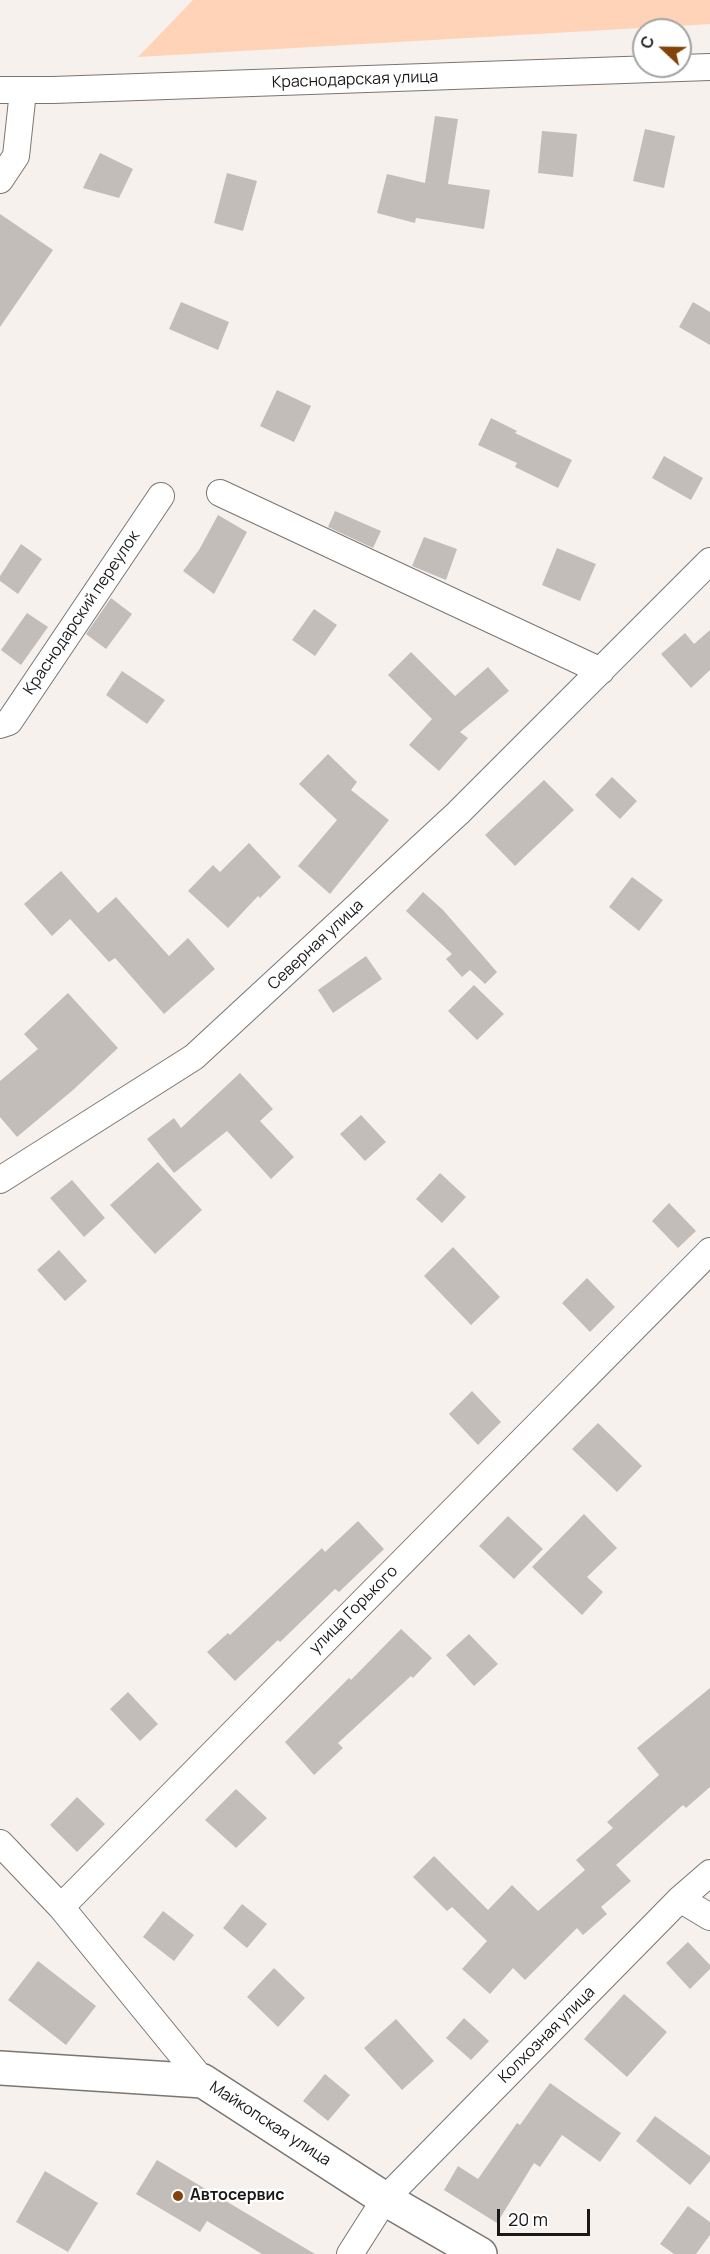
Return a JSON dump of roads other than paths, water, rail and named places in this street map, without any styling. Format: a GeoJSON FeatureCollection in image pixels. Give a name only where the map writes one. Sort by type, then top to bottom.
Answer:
{"type":"FeatureCollection","features":[{"type":"Feature","properties":{"kind":"street","name":"Краснодарская улица"},"geometry":{"type":"LineString","coordinates":[[12,91],[710,67]]}},
{"type":"Feature","properties":{"kind":"street"},"geometry":{"type":"LineString","coordinates":[[0,180],[16,156],[12,91]]}},
{"type":"Feature","properties":{"kind":"street"},"geometry":{"type":"LineString","coordinates":[[220,493],[601,671]]}},
{"type":"Feature","properties":{"kind":"street","name":"Краснодарский переулок"},"geometry":{"type":"LineString","coordinates":[[0,725],[9,722],[161,496]]}},
{"type":"Feature","properties":{"kind":"street","name":"Северная улица"},"geometry":{"type":"LineString","coordinates":[[0,1180],[194,1057],[458,813],[710,561]]}},
{"type":"Feature","properties":{"kind":"street","name":"улица Горького"},"geometry":{"type":"LineString","coordinates":[[61,1907],[710,1251]]}},
{"type":"Feature","properties":{"kind":"street"},"geometry":{"type":"LineString","coordinates":[[0,1843],[61,1907],[203,2081]]}},
{"type":"Feature","properties":{"kind":"street","name":"Колхозная улица"},"geometry":{"type":"LineString","coordinates":[[350,2254],[386,2199],[681,1899],[710,1873]]}},
{"type":"Feature","properties":{"kind":"street"},"geometry":{"type":"LineString","coordinates":[[681,1899],[710,1917]]}},
{"type":"Feature","properties":{"kind":"street","name":"Майкопская улица"},"geometry":{"type":"LineString","coordinates":[[0,2068],[203,2081],[386,2199],[480,2254]]}},
{"type":"Feature","properties":{"kind":"place","name":"Автосервис"},"geometry":{"type":"Point","coordinates":[178,2196]}}]}
